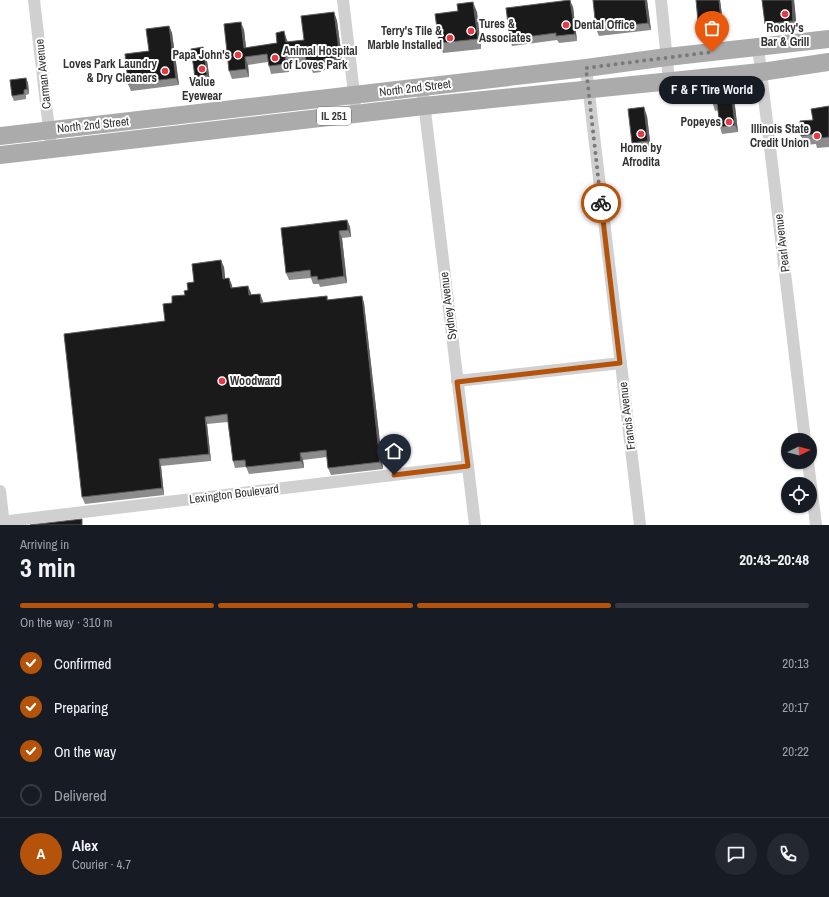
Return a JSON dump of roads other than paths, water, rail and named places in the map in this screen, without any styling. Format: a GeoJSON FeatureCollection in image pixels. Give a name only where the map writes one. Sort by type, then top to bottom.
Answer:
{"type":"FeatureCollection","features":[{"type":"Feature","properties":{"kind":"main road","name":"North 2nd Street"},"geometry":{"type":"LineString","coordinates":[[0,136],[829,39]]}},
{"type":"Feature","properties":{"kind":"main road","name":"North 2nd Street"},"geometry":{"type":"LineString","coordinates":[[0,155],[424,106],[761,72],[829,62]]}},
{"type":"Feature","properties":{"kind":"street","name":"Carman Avenue"},"geometry":{"type":"LineString","coordinates":[[34,0],[51,149]]}},
{"type":"Feature","properties":{"kind":"street"},"geometry":{"type":"LineString","coordinates":[[344,0],[357,114]]}},
{"type":"Feature","properties":{"kind":"street"},"geometry":{"type":"LineString","coordinates":[[661,0],[669,81]]}},
{"type":"Feature","properties":{"kind":"street","name":"Pearl Avenue"},"geometry":{"type":"LineString","coordinates":[[758,47],[804,433]]}},
{"type":"Feature","properties":{"kind":"street","name":"Francis Avenue"},"geometry":{"type":"LineString","coordinates":[[586,68],[640,525]]}},
{"type":"Feature","properties":{"kind":"street","name":"Sydney Avenue"},"geometry":{"type":"LineString","coordinates":[[422,86],[475,525]]}},
{"type":"Feature","properties":{"kind":"street"},"geometry":{"type":"LineString","coordinates":[[457,382],[620,363]]}},
{"type":"Feature","properties":{"kind":"street","name":"Lexington Boulevard"},"geometry":{"type":"LineString","coordinates":[[2,523],[468,466]]}},
{"type":"Feature","properties":{"kind":"street"},"geometry":{"type":"LineString","coordinates":[[809,469],[816,525]]}},
{"type":"Feature","properties":{"kind":"street"},"geometry":{"type":"LineString","coordinates":[[0,491],[2,523]]}},
{"type":"Feature","properties":{"kind":"place","name":"Rocky's Bar & Grill"},"geometry":{"type":"Point","coordinates":[785,14]}},
{"type":"Feature","properties":{"kind":"place","name":"Dental Office"},"geometry":{"type":"Point","coordinates":[566,25]}},
{"type":"Feature","properties":{"kind":"place","name":"Tures & Associates"},"geometry":{"type":"Point","coordinates":[471,31]}},
{"type":"Feature","properties":{"kind":"place","name":"Terry's Tile & Marble Installed"},"geometry":{"type":"Point","coordinates":[450,38]}},
{"type":"Feature","properties":{"kind":"place","name":"F & F Tire World"},"geometry":{"type":"Point","coordinates":[712,52]}},
{"type":"Feature","properties":{"kind":"place","name":"Papa John's"},"geometry":{"type":"Point","coordinates":[238,55]}},
{"type":"Feature","properties":{"kind":"place","name":"Animal Hospital of Loves Park"},"geometry":{"type":"Point","coordinates":[275,58]}},
{"type":"Feature","properties":{"kind":"place","name":"Value Eyewear"},"geometry":{"type":"Point","coordinates":[202,69]}},
{"type":"Feature","properties":{"kind":"place","name":"Loves Park Laundry & Dry Cleaners"},"geometry":{"type":"Point","coordinates":[165,71]}},
{"type":"Feature","properties":{"kind":"place","name":"Popeyes"},"geometry":{"type":"Point","coordinates":[729,122]}},
{"type":"Feature","properties":{"kind":"place","name":"Home by Afrodita"},"geometry":{"type":"Point","coordinates":[641,134]}},
{"type":"Feature","properties":{"kind":"place","name":"Illinois State Credit Union"},"geometry":{"type":"Point","coordinates":[817,136]}},
{"type":"Feature","properties":{"kind":"place","name":"Woodward"},"geometry":{"type":"Point","coordinates":[222,381]}}]}
